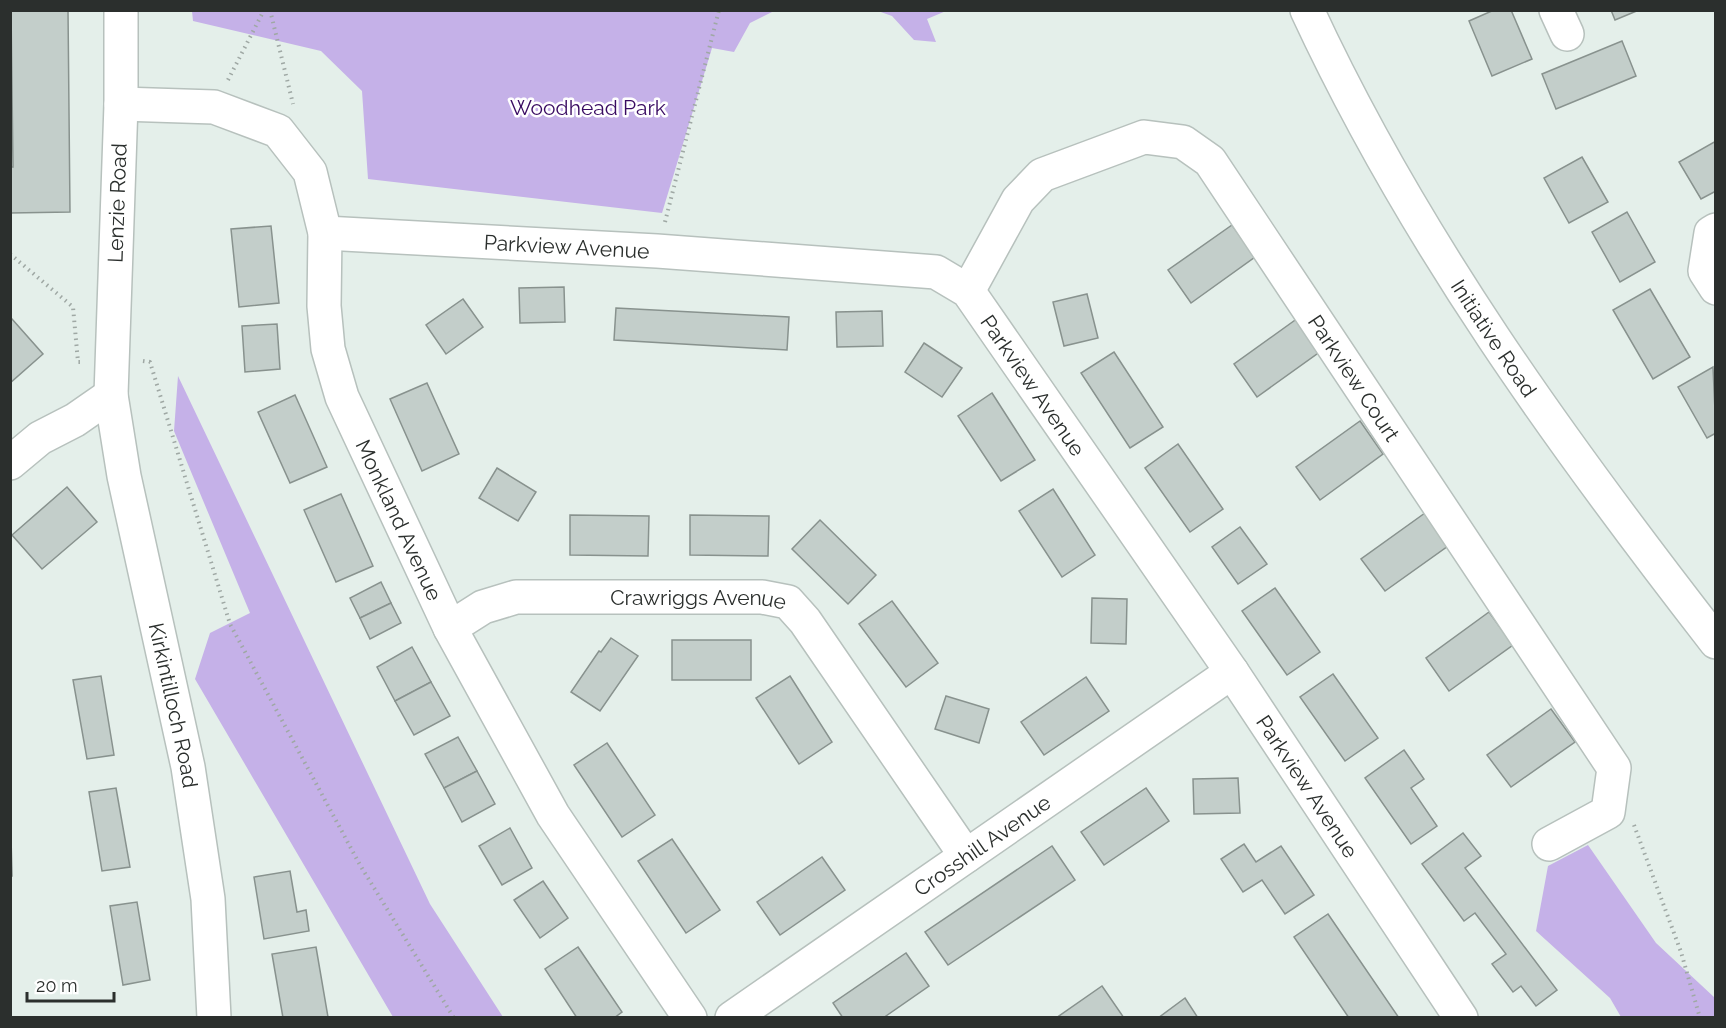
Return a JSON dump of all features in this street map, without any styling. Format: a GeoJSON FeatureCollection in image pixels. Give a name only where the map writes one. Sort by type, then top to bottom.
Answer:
{"type":"FeatureCollection","features":[{"type":"Feature","properties":{"kind":"street","name":"Lenzie Road"},"geometry":{"type":"LineString","coordinates":[[111,395],[121,105],[121,10]]}},
{"type":"Feature","properties":{"kind":"street","name":"Initiative Road"},"geometry":{"type":"LineString","coordinates":[[1307,10],[1336,72],[1451,274],[1532,394],[1622,520],[1716,642]]}},
{"type":"Feature","properties":{"kind":"street","name":"Monkland Avenue"},"geometry":{"type":"LineString","coordinates":[[121,105],[214,107],[278,131],[310,172],[325,233],[324,306],[328,349],[342,397],[450,628],[553,815],[690,1017]]}},
{"type":"Feature","properties":{"kind":"street","name":"Parkview Court"},"geometry":{"type":"LineString","coordinates":[[968,291],[1018,200],[1042,175],[1144,137],[1183,142],[1210,161],[1614,768],[1608,812],[1549,844]]}},
{"type":"Feature","properties":{"kind":"street"},"geometry":{"type":"LineString","coordinates":[[1716,230],[1711,233],[1705,271],[1716,288]]}},
{"type":"Feature","properties":{"kind":"street","name":"Parkview Avenue"},"geometry":{"type":"LineString","coordinates":[[325,233],[657,251],[936,272],[968,291],[1232,672],[1461,1017]]}},
{"type":"Feature","properties":{"kind":"street"},"geometry":{"type":"LineString","coordinates":[[10,463],[40,438],[75,420],[111,395]]}},
{"type":"Feature","properties":{"kind":"street","name":"Kirkintilloch Road"},"geometry":{"type":"LineString","coordinates":[[111,395],[124,476],[188,767],[208,899],[214,1017]]}},
{"type":"Feature","properties":{"kind":"street","name":"Crawriggs Avenue"},"geometry":{"type":"LineString","coordinates":[[450,628],[483,607],[516,597],[762,597],[788,602],[805,621],[966,856]]}},
{"type":"Feature","properties":{"kind":"street","name":"Crosshill Avenue"},"geometry":{"type":"LineString","coordinates":[[732,1017],[1232,672]]}},
{"type":"Feature","properties":{"kind":"path"},"geometry":{"type":"LineString","coordinates":[[214,107],[264,10]]}},
{"type":"Feature","properties":{"kind":"path"},"geometry":{"type":"LineString","coordinates":[[270,10],[296,114]]}},
{"type":"Feature","properties":{"kind":"path"},"geometry":{"type":"LineString","coordinates":[[657,251],[719,10]]}},
{"type":"Feature","properties":{"kind":"path"},"geometry":{"type":"LineString","coordinates":[[10,254],[73,307],[78,362],[112,359],[150,362],[230,624],[360,865],[454,1017]]}},
{"type":"Feature","properties":{"kind":"path"},"geometry":{"type":"LineString","coordinates":[[1634,822],[1681,952],[1700,1017]]}},
{"type":"Feature","properties":{"kind":"green space","name":"Woodhead Park"},"geometry":{"type":"Polygon","coordinates":[[[192,10],[774,11],[750,23],[734,52],[712,48],[662,213],[368,179],[362,91],[321,51],[193,21],[192,10]]]}},
{"type":"Feature","properties":{"kind":"green space"},"geometry":{"type":"Polygon","coordinates":[[[878,11],[946,11],[927,19],[936,42],[914,40],[892,16],[878,11]]]}},
{"type":"Feature","properties":{"kind":"green space"},"geometry":{"type":"Polygon","coordinates":[[[178,376],[430,904],[503,1017],[393,1017],[195,679],[210,633],[250,613],[174,431],[178,376]]]}},
{"type":"Feature","properties":{"kind":"green space"},"geometry":{"type":"Polygon","coordinates":[[[1588,845],[1656,943],[1715,998],[1715,1017],[1621,1017],[1610,998],[1536,931],[1548,866],[1588,845]]]}},
{"type":"Feature","properties":{"kind":"building"},"geometry":{"type":"Polygon","coordinates":[[[11,10],[68,10],[70,212],[10,213],[10,167],[13,167],[11,10]]]}},
{"type":"Feature","properties":{"kind":"building"},"geometry":{"type":"Polygon","coordinates":[[[1494,10],[1511,10],[1532,59],[1492,76],[1469,21],[1494,10]]]}},
{"type":"Feature","properties":{"kind":"building"},"geometry":{"type":"Polygon","coordinates":[[[1611,10],[1639,10],[1615,20],[1611,10]]]}},
{"type":"Feature","properties":{"kind":"building"},"geometry":{"type":"Polygon","coordinates":[[[1622,41],[1636,76],[1556,109],[1542,74],[1622,41]]]}},
{"type":"Feature","properties":{"kind":"building"},"geometry":{"type":"Polygon","coordinates":[[[1716,141],[1716,191],[1701,199],[1679,162],[1716,141]]]}},
{"type":"Feature","properties":{"kind":"building"},"geometry":{"type":"Polygon","coordinates":[[[1582,157],[1608,202],[1569,223],[1544,178],[1582,157]]]}},
{"type":"Feature","properties":{"kind":"building"},"geometry":{"type":"Polygon","coordinates":[[[1627,212],[1655,262],[1620,282],[1592,232],[1627,212]]]}},
{"type":"Feature","properties":{"kind":"building"},"geometry":{"type":"Polygon","coordinates":[[[1232,225],[1255,257],[1191,303],[1168,270],[1232,225]]]}},
{"type":"Feature","properties":{"kind":"building"},"geometry":{"type":"Polygon","coordinates":[[[271,226],[279,303],[239,307],[231,229],[271,226]]]}},
{"type":"Feature","properties":{"kind":"building"},"geometry":{"type":"Polygon","coordinates":[[[564,287],[565,322],[520,323],[519,288],[564,287]]]}},
{"type":"Feature","properties":{"kind":"building"},"geometry":{"type":"Polygon","coordinates":[[[1650,289],[1690,357],[1653,379],[1613,310],[1650,289]]]}},
{"type":"Feature","properties":{"kind":"building"},"geometry":{"type":"Polygon","coordinates":[[[1087,294],[1098,338],[1064,346],[1053,302],[1087,294]]]}},
{"type":"Feature","properties":{"kind":"building"},"geometry":{"type":"Polygon","coordinates":[[[463,299],[483,327],[446,354],[426,325],[463,299]]]}},
{"type":"Feature","properties":{"kind":"building"},"geometry":{"type":"Polygon","coordinates":[[[616,308],[789,317],[787,350],[614,340],[616,308]]]}},
{"type":"Feature","properties":{"kind":"building"},"geometry":{"type":"Polygon","coordinates":[[[882,311],[883,346],[837,347],[836,312],[882,311]]]}},
{"type":"Feature","properties":{"kind":"building"},"geometry":{"type":"Polygon","coordinates":[[[1298,318],[1321,351],[1257,397],[1234,364],[1298,318]]]}},
{"type":"Feature","properties":{"kind":"building"},"geometry":{"type":"Polygon","coordinates":[[[12,319],[43,354],[10,383],[10,321],[12,319]]]}},
{"type":"Feature","properties":{"kind":"building"},"geometry":{"type":"Polygon","coordinates":[[[277,324],[280,369],[245,372],[242,326],[277,324]]]}},
{"type":"Feature","properties":{"kind":"building"},"geometry":{"type":"Polygon","coordinates":[[[924,343],[962,368],[942,397],[905,372],[924,343]]]}},
{"type":"Feature","properties":{"kind":"building"},"geometry":{"type":"Polygon","coordinates":[[[1114,352],[1163,427],[1130,448],[1081,373],[1114,352]]]}},
{"type":"Feature","properties":{"kind":"building"},"geometry":{"type":"Polygon","coordinates":[[[1713,367],[1716,433],[1707,438],[1678,387],[1713,367]]]}},
{"type":"Feature","properties":{"kind":"building"},"geometry":{"type":"Polygon","coordinates":[[[427,383],[459,454],[422,471],[390,399],[427,383]]]}},
{"type":"Feature","properties":{"kind":"building"},"geometry":{"type":"Polygon","coordinates":[[[992,393],[1035,460],[1001,481],[958,416],[992,393]]]}},
{"type":"Feature","properties":{"kind":"building"},"geometry":{"type":"Polygon","coordinates":[[[295,395],[327,467],[290,483],[258,412],[295,395]]]}},
{"type":"Feature","properties":{"kind":"building"},"geometry":{"type":"Polygon","coordinates":[[[1360,421],[1383,454],[1320,500],[1296,467],[1360,421]]]}},
{"type":"Feature","properties":{"kind":"building"},"geometry":{"type":"Polygon","coordinates":[[[1178,444],[1223,509],[1190,532],[1145,468],[1178,444]]]}},
{"type":"Feature","properties":{"kind":"building"},"geometry":{"type":"Polygon","coordinates":[[[497,468],[536,492],[518,521],[479,498],[497,468]]]}},
{"type":"Feature","properties":{"kind":"building"},"geometry":{"type":"Polygon","coordinates":[[[67,487],[97,522],[42,569],[12,535],[67,487]]]}},
{"type":"Feature","properties":{"kind":"building"},"geometry":{"type":"Polygon","coordinates":[[[1053,489],[1095,555],[1062,577],[1019,511],[1053,489]]]}},
{"type":"Feature","properties":{"kind":"building"},"geometry":{"type":"Polygon","coordinates":[[[341,494],[373,566],[336,582],[304,510],[341,494]]]}},
{"type":"Feature","properties":{"kind":"building"},"geometry":{"type":"Polygon","coordinates":[[[1425,513],[1448,546],[1385,591],[1361,559],[1425,513]]]}},
{"type":"Feature","properties":{"kind":"building"},"geometry":{"type":"Polygon","coordinates":[[[570,515],[649,516],[648,556],[570,555],[570,515]]]}},
{"type":"Feature","properties":{"kind":"building"},"geometry":{"type":"Polygon","coordinates":[[[690,515],[769,516],[768,556],[690,555],[690,515]]]}},
{"type":"Feature","properties":{"kind":"building"},"geometry":{"type":"Polygon","coordinates":[[[820,520],[876,575],[848,604],[792,549],[820,520]]]}},
{"type":"Feature","properties":{"kind":"building"},"geometry":{"type":"Polygon","coordinates":[[[1240,527],[1267,564],[1238,584],[1212,547],[1240,527]]]}},
{"type":"Feature","properties":{"kind":"building"},"geometry":{"type":"Polygon","coordinates":[[[381,582],[391,603],[360,618],[350,598],[381,582]]]}},
{"type":"Feature","properties":{"kind":"building"},"geometry":{"type":"Polygon","coordinates":[[[1275,588],[1320,652],[1287,675],[1242,611],[1275,588]]]}},
{"type":"Feature","properties":{"kind":"building"},"geometry":{"type":"Polygon","coordinates":[[[1092,598],[1127,599],[1126,644],[1091,643],[1092,598]]]}},
{"type":"Feature","properties":{"kind":"building"},"geometry":{"type":"Polygon","coordinates":[[[892,601],[938,663],[906,687],[859,624],[892,601]]]}},
{"type":"Feature","properties":{"kind":"building"},"geometry":{"type":"Polygon","coordinates":[[[391,603],[401,623],[370,639],[360,618],[391,603]]]}},
{"type":"Feature","properties":{"kind":"building"},"geometry":{"type":"Polygon","coordinates":[[[1489,612],[1513,645],[1449,691],[1426,658],[1489,612]]]}},
{"type":"Feature","properties":{"kind":"building"},"geometry":{"type":"Polygon","coordinates":[[[611,638],[638,656],[600,711],[571,692],[599,651],[601,652],[611,638]]]}},
{"type":"Feature","properties":{"kind":"building"},"geometry":{"type":"Polygon","coordinates":[[[672,640],[751,640],[751,680],[672,680],[672,640]]]}},
{"type":"Feature","properties":{"kind":"building"},"geometry":{"type":"Polygon","coordinates":[[[412,647],[431,682],[395,701],[377,667],[412,647]]]}},
{"type":"Feature","properties":{"kind":"building"},"geometry":{"type":"Polygon","coordinates":[[[1333,674],[1378,738],[1345,761],[1300,697],[1333,674]]]}},
{"type":"Feature","properties":{"kind":"building"},"geometry":{"type":"Polygon","coordinates":[[[101,676],[114,755],[87,759],[73,680],[101,676]]]}},
{"type":"Feature","properties":{"kind":"building"},"geometry":{"type":"Polygon","coordinates":[[[790,676],[832,742],[799,764],[756,698],[790,676]]]}},
{"type":"Feature","properties":{"kind":"building"},"geometry":{"type":"Polygon","coordinates":[[[1086,677],[1109,711],[1044,755],[1021,722],[1086,677]]]}},
{"type":"Feature","properties":{"kind":"building"},"geometry":{"type":"Polygon","coordinates":[[[431,682],[450,716],[414,735],[395,701],[431,682]]]}},
{"type":"Feature","properties":{"kind":"building"},"geometry":{"type":"Polygon","coordinates":[[[946,696],[989,709],[979,743],[935,729],[946,696]]]}},
{"type":"Feature","properties":{"kind":"building"},"geometry":{"type":"Polygon","coordinates":[[[1551,709],[1575,742],[1511,787],[1487,755],[1551,709]]]}},
{"type":"Feature","properties":{"kind":"building"},"geometry":{"type":"Polygon","coordinates":[[[458,737],[477,771],[444,788],[425,754],[458,737]]]}},
{"type":"Feature","properties":{"kind":"building"},"geometry":{"type":"Polygon","coordinates":[[[607,743],[655,815],[622,837],[574,765],[607,743]]]}},
{"type":"Feature","properties":{"kind":"building"},"geometry":{"type":"Polygon","coordinates":[[[1404,750],[1424,779],[1411,788],[1437,826],[1411,844],[1365,778],[1404,750]]]}},
{"type":"Feature","properties":{"kind":"building"},"geometry":{"type":"Polygon","coordinates":[[[477,771],[495,804],[462,822],[444,788],[477,771]]]}},
{"type":"Feature","properties":{"kind":"building"},"geometry":{"type":"Polygon","coordinates":[[[1238,778],[1240,813],[1194,814],[1193,779],[1238,778]]]}},
{"type":"Feature","properties":{"kind":"building"},"geometry":{"type":"Polygon","coordinates":[[[116,788],[130,867],[102,871],[89,792],[116,788]]]}},
{"type":"Feature","properties":{"kind":"building"},"geometry":{"type":"Polygon","coordinates":[[[1146,788],[1169,821],[1104,865],[1081,832],[1146,788]]]}},
{"type":"Feature","properties":{"kind":"building"},"geometry":{"type":"Polygon","coordinates":[[[10,798],[12,876],[10,876],[10,798]]]}},
{"type":"Feature","properties":{"kind":"building"},"geometry":{"type":"Polygon","coordinates":[[[510,828],[532,868],[502,885],[479,846],[510,828]]]}},
{"type":"Feature","properties":{"kind":"building"},"geometry":{"type":"Polygon","coordinates":[[[1463,833],[1481,856],[1465,868],[1557,990],[1536,1006],[1521,986],[1513,992],[1492,964],[1506,954],[1475,913],[1464,921],[1422,864],[1463,833]]]}},
{"type":"Feature","properties":{"kind":"building"},"geometry":{"type":"Polygon","coordinates":[[[672,839],[720,910],[686,933],[638,861],[672,839]]]}},
{"type":"Feature","properties":{"kind":"building"},"geometry":{"type":"Polygon","coordinates":[[[1244,844],[1256,862],[1281,846],[1314,895],[1285,914],[1262,880],[1243,892],[1221,859],[1244,844]]]}},
{"type":"Feature","properties":{"kind":"building"},"geometry":{"type":"Polygon","coordinates":[[[1052,846],[1075,880],[948,965],[925,932],[1052,846]]]}},
{"type":"Feature","properties":{"kind":"building"},"geometry":{"type":"Polygon","coordinates":[[[822,857],[845,890],[780,935],[757,902],[822,857]]]}},
{"type":"Feature","properties":{"kind":"building"},"geometry":{"type":"Polygon","coordinates":[[[290,871],[297,912],[306,910],[309,931],[264,939],[254,877],[290,871]]]}},
{"type":"Feature","properties":{"kind":"building"},"geometry":{"type":"Polygon","coordinates":[[[543,881],[568,918],[540,938],[514,900],[543,881]]]}},
{"type":"Feature","properties":{"kind":"building"},"geometry":{"type":"Polygon","coordinates":[[[137,902],[150,980],[123,985],[110,906],[137,902]]]}},
{"type":"Feature","properties":{"kind":"building"},"geometry":{"type":"Polygon","coordinates":[[[1328,914],[1399,1018],[1349,1018],[1294,937],[1328,914]]]}},
{"type":"Feature","properties":{"kind":"building"},"geometry":{"type":"Polygon","coordinates":[[[316,947],[328,1017],[283,1018],[272,954],[316,947]]]}},
{"type":"Feature","properties":{"kind":"building"},"geometry":{"type":"Polygon","coordinates":[[[578,947],[622,1012],[614,1018],[577,1018],[545,969],[578,947]]]}},
{"type":"Feature","properties":{"kind":"building"},"geometry":{"type":"Polygon","coordinates":[[[906,953],[929,986],[883,1018],[843,1018],[833,1003],[906,953]]]}},
{"type":"Feature","properties":{"kind":"building"},"geometry":{"type":"Polygon","coordinates":[[[1102,986],[1124,1018],[1056,1018],[1102,986]]]}},
{"type":"Feature","properties":{"kind":"building"},"geometry":{"type":"Polygon","coordinates":[[[1185,998],[1198,1018],[1158,1018],[1185,998]]]}}]}
